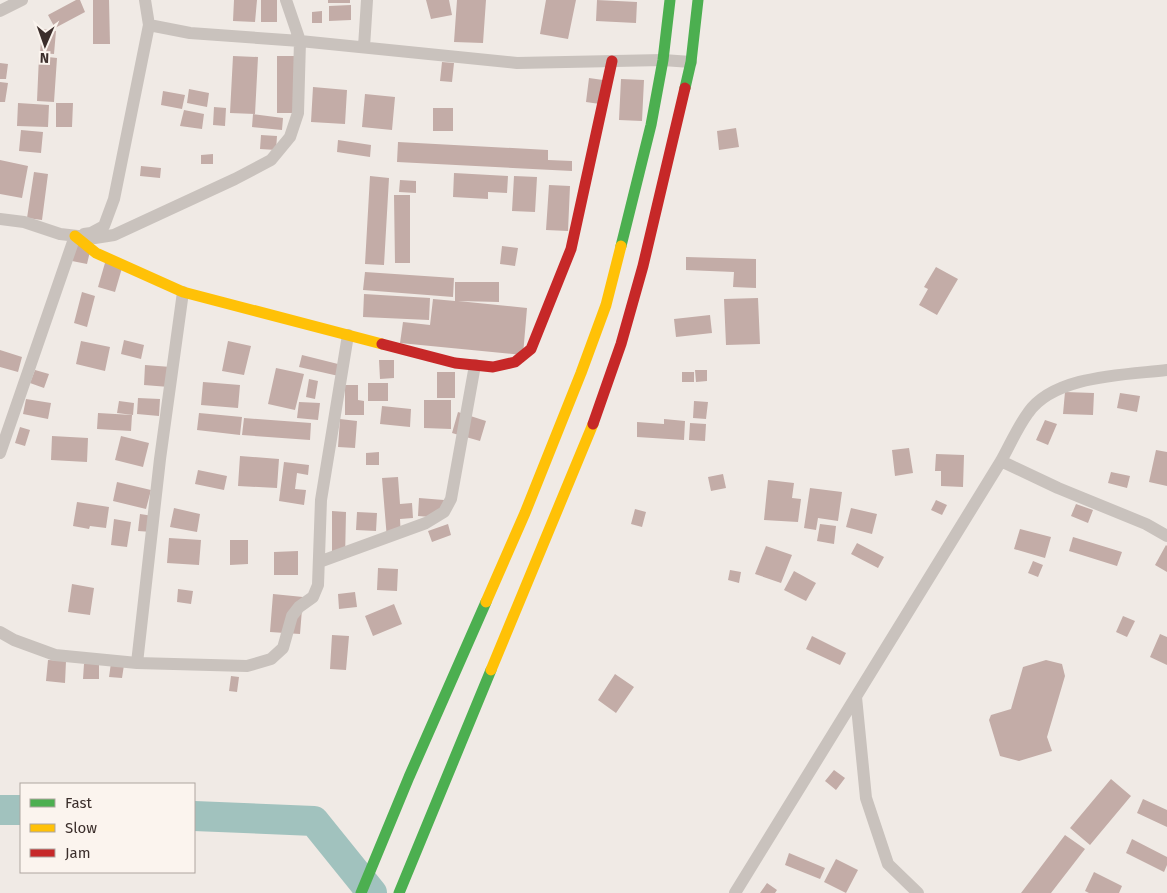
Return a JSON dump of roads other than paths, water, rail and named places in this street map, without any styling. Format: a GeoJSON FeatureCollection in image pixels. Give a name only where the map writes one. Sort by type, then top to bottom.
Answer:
{"type":"FeatureCollection","features":[{"type":"Feature","properties":{"kind":"street"},"geometry":{"type":"LineString","coordinates":[[0,11],[22,0]]}},
{"type":"Feature","properties":{"kind":"street"},"geometry":{"type":"LineString","coordinates":[[75,236],[91,233],[104,226],[110,208],[149,25],[145,0]]}},
{"type":"Feature","properties":{"kind":"street"},"geometry":{"type":"LineString","coordinates":[[0,219],[24,222],[60,234],[95,238],[114,235],[235,179],[271,160],[290,137],[298,114],[300,41],[286,0]]}},
{"type":"Feature","properties":{"kind":"street"},"geometry":{"type":"LineString","coordinates":[[364,47],[367,0]]}},
{"type":"Feature","properties":{"kind":"street"},"geometry":{"type":"LineString","coordinates":[[361,893],[524,513],[581,373],[606,305],[651,125],[663,60],[670,0]]}},
{"type":"Feature","properties":{"kind":"street"},"geometry":{"type":"LineString","coordinates":[[399,893],[596,416],[618,353],[644,266],[679,118],[691,62],[698,0]]}},
{"type":"Feature","properties":{"kind":"street"},"geometry":{"type":"LineString","coordinates":[[149,25],[190,33],[300,41],[517,63],[663,60],[691,62]]}},
{"type":"Feature","properties":{"kind":"street"},"geometry":{"type":"LineString","coordinates":[[75,236],[96,253],[183,292],[455,363],[493,368],[514,362],[531,348],[571,249],[612,61]]}},
{"type":"Feature","properties":{"kind":"street"},"geometry":{"type":"LineString","coordinates":[[0,453],[75,236]]}},
{"type":"Feature","properties":{"kind":"street"},"geometry":{"type":"LineString","coordinates":[[136,663],[160,459],[183,292]]}},
{"type":"Feature","properties":{"kind":"street"},"geometry":{"type":"LineString","coordinates":[[0,632],[14,640],[55,655],[136,663],[247,666],[270,659],[282,648],[292,616],[299,607],[313,597],[318,585],[321,500],[348,335]]}},
{"type":"Feature","properties":{"kind":"street"},"geometry":{"type":"LineString","coordinates":[[319,562],[426,523],[444,512],[451,500],[475,366]]}},
{"type":"Feature","properties":{"kind":"street"},"geometry":{"type":"LineString","coordinates":[[735,893],[1001,461],[1028,412],[1050,393],[1080,380],[1167,370]]}},
{"type":"Feature","properties":{"kind":"street"},"geometry":{"type":"LineString","coordinates":[[1001,461],[1058,488],[1146,524],[1167,536]]}},
{"type":"Feature","properties":{"kind":"street"},"geometry":{"type":"LineString","coordinates":[[856,697],[866,798],[888,864],[918,893]]}},
{"type":"Feature","properties":{"kind":"waterway"},"geometry":{"type":"LineString","coordinates":[[0,810],[20,810]]}},
{"type":"Feature","properties":{"kind":"waterway"},"geometry":{"type":"LineString","coordinates":[[195,816],[314,821],[372,893]]}}]}
